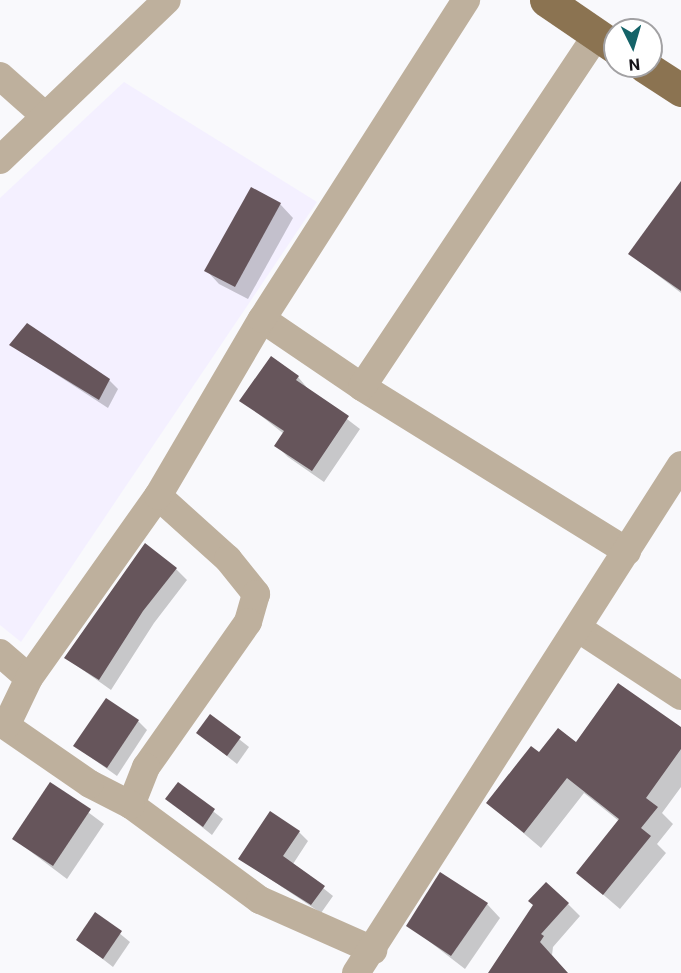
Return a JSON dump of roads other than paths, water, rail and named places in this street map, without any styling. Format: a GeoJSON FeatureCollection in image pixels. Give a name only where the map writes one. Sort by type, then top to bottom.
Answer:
{"type":"FeatureCollection","features":[{"type":"Feature","properties":{"kind":"main road"},"geometry":{"type":"LineString","coordinates":[[546,0],[603,39]]}},
{"type":"Feature","properties":{"kind":"main road"},"geometry":{"type":"LineString","coordinates":[[662,78],[681,90]]}},
{"type":"Feature","properties":{"kind":"street"},"geometry":{"type":"LineString","coordinates":[[0,160],[167,0]]}},
{"type":"Feature","properties":{"kind":"street"},"geometry":{"type":"LineString","coordinates":[[373,950],[260,900],[131,805],[90,784],[3,730],[29,678],[158,496],[262,319],[466,0]]}},
{"type":"Feature","properties":{"kind":"street"},"geometry":{"type":"LineString","coordinates":[[362,387],[603,45]]}},
{"type":"Feature","properties":{"kind":"street"},"geometry":{"type":"LineString","coordinates":[[0,76],[45,116]]}},
{"type":"Feature","properties":{"kind":"street"},"geometry":{"type":"LineString","coordinates":[[262,319],[362,387],[627,551]]}},
{"type":"Feature","properties":{"kind":"street"},"geometry":{"type":"LineString","coordinates":[[356,973],[579,629],[681,465]]}},
{"type":"Feature","properties":{"kind":"street"},"geometry":{"type":"LineString","coordinates":[[131,805],[146,767],[248,622],[256,594],[228,559],[158,496]]}},
{"type":"Feature","properties":{"kind":"street"},"geometry":{"type":"LineString","coordinates":[[579,629],[681,696]]}},
{"type":"Feature","properties":{"kind":"street"},"geometry":{"type":"LineString","coordinates":[[0,653],[29,678]]}}]}
